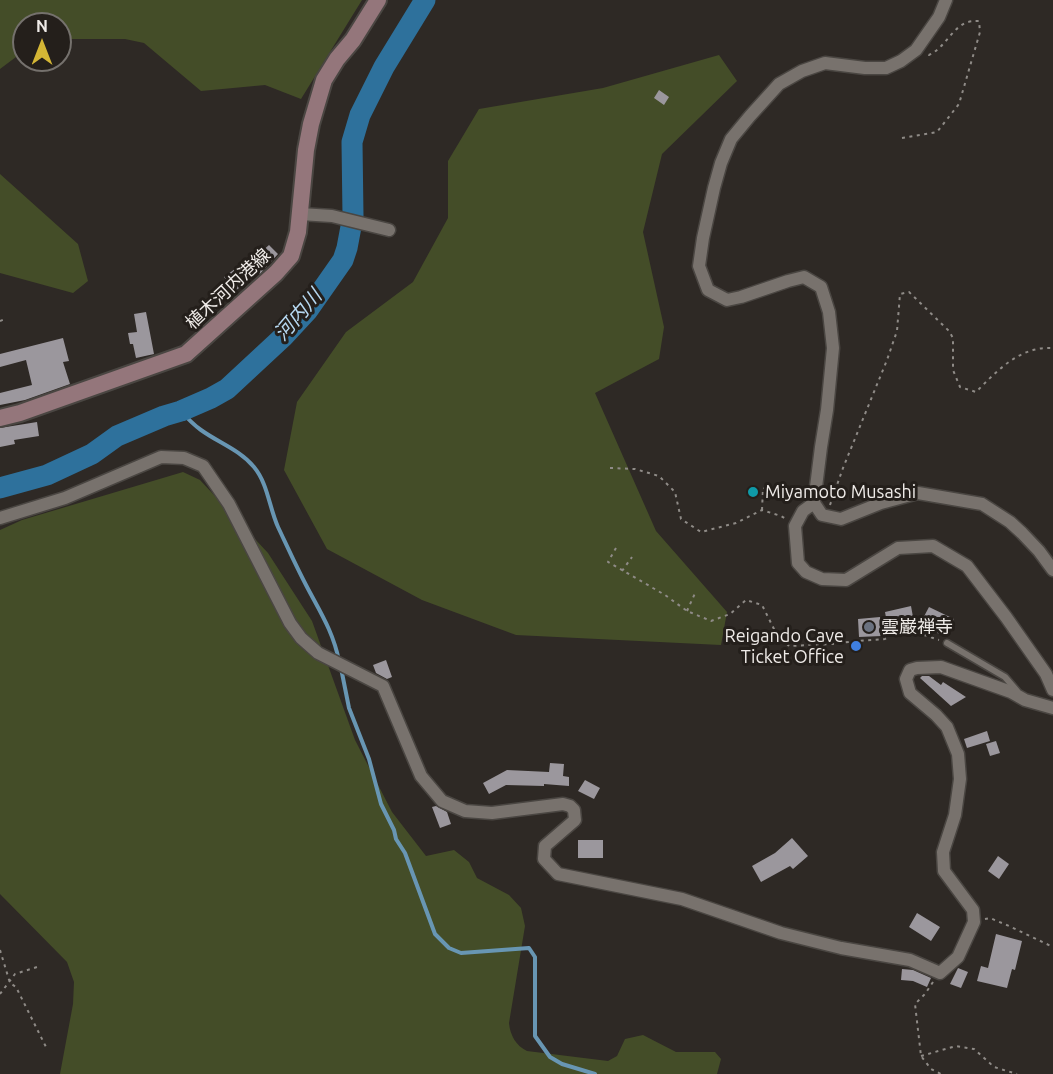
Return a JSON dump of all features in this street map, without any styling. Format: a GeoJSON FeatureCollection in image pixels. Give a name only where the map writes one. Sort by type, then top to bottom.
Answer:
{"type":"FeatureCollection","features":[{"type":"Feature","properties":{"kind":"main road","name":"植木河内港線"},"geometry":{"type":"LineString","coordinates":[[0,418],[186,354],[276,273],[291,256],[298,232],[306,150],[324,80],[378,0]]}},
{"type":"Feature","properties":{"kind":"street"},"geometry":{"type":"LineString","coordinates":[[946,0],[939,17],[916,50],[901,61],[886,68],[825,63],[802,71],[779,84],[731,139],[714,188],[699,266],[708,290],[727,300],[804,277],[821,287],[829,312],[833,348],[814,503],[822,515],[841,519],[881,503],[918,494],[982,504],[1023,533],[1053,570]]}},
{"type":"Feature","properties":{"kind":"street"},"geometry":{"type":"LineString","coordinates":[[300,214],[332,216],[389,230]]}},
{"type":"Feature","properties":{"kind":"street"},"geometry":{"type":"LineString","coordinates":[[0,518],[65,498],[161,457],[184,458],[203,466],[229,504],[290,622],[301,638],[318,653],[383,686],[420,776],[442,801],[465,811],[492,813],[563,804],[570,806],[574,810],[575,820],[545,846],[544,859],[558,874],[682,899],[781,933],[841,948],[910,960],[940,973],[958,957],[974,922],[973,910],[944,871],[943,852],[955,815],[960,779],[958,754],[947,727],[910,693],[906,679],[910,670],[941,667],[1011,692],[1025,700],[1053,708]]}},
{"type":"Feature","properties":{"kind":"street"},"geometry":{"type":"LineString","coordinates":[[814,503],[803,512],[795,526],[798,563],[806,572],[822,579],[846,580],[898,548],[933,546],[967,566],[1006,616],[1046,674],[1053,690]]}},
{"type":"Feature","properties":{"kind":"lane"},"geometry":{"type":"LineString","coordinates":[[947,643],[1005,677],[1025,700]]}},
{"type":"Feature","properties":{"kind":"path"},"geometry":{"type":"LineString","coordinates":[[902,138],[937,132],[958,104],[980,32],[979,21],[968,22],[956,30],[937,51],[929,55],[916,50]]}},
{"type":"Feature","properties":{"kind":"path"},"geometry":{"type":"LineString","coordinates":[[822,515],[830,505],[887,360],[897,331],[900,294],[909,292],[950,331],[953,338],[953,370],[960,387],[976,392],[1002,366],[1017,356],[1041,347],[1053,348]]}},
{"type":"Feature","properties":{"kind":"path"},"geometry":{"type":"LineString","coordinates":[[0,321],[5,320]]}},
{"type":"Feature","properties":{"kind":"path"},"geometry":{"type":"LineString","coordinates":[[610,468],[635,469],[658,476],[675,492],[681,519],[700,532],[736,523],[762,510],[782,516],[795,526]]}},
{"type":"Feature","properties":{"kind":"path"},"geometry":{"type":"LineString","coordinates":[[762,510],[763,488],[767,489]]}},
{"type":"Feature","properties":{"kind":"path"},"geometry":{"type":"LineString","coordinates":[[616,548],[608,562],[687,610],[711,621],[730,614],[746,600],[762,605],[775,631],[789,646],[885,639],[903,628],[947,643]]}},
{"type":"Feature","properties":{"kind":"path"},"geometry":{"type":"LineString","coordinates":[[622,571],[632,557]]}},
{"type":"Feature","properties":{"kind":"path"},"geometry":{"type":"LineString","coordinates":[[687,610],[696,591]]}},
{"type":"Feature","properties":{"kind":"path"},"geometry":{"type":"LineString","coordinates":[[974,922],[990,918],[1053,947]]}},
{"type":"Feature","properties":{"kind":"path"},"geometry":{"type":"LineString","coordinates":[[0,950],[10,983],[16,987],[46,1047]]}},
{"type":"Feature","properties":{"kind":"path"},"geometry":{"type":"LineString","coordinates":[[0,994],[15,974],[37,967]]}},
{"type":"Feature","properties":{"kind":"path"},"geometry":{"type":"LineString","coordinates":[[940,973],[915,1004],[921,1056],[931,1069],[941,1074]]}},
{"type":"Feature","properties":{"kind":"path"},"geometry":{"type":"LineString","coordinates":[[921,1056],[956,1046],[974,1049],[994,1066],[1017,1074]]}},
{"type":"Feature","properties":{"kind":"green space"},"geometry":{"type":"Polygon","coordinates":[[[0,0],[362,0],[301,99],[265,85],[201,91],[144,43],[125,39],[72,39],[72,12],[12,12],[12,60],[0,69],[0,0]]]}},
{"type":"Feature","properties":{"kind":"green space"},"geometry":{"type":"Polygon","coordinates":[[[719,55],[737,81],[662,154],[643,232],[664,327],[659,359],[595,393],[656,531],[727,612],[721,645],[516,635],[422,600],[327,549],[284,470],[297,402],[346,332],[413,282],[448,218],[448,161],[479,109],[603,88],[719,55]]]}},
{"type":"Feature","properties":{"kind":"green space"},"geometry":{"type":"Polygon","coordinates":[[[0,174],[78,244],[88,281],[73,293],[0,273],[0,174]]]}},
{"type":"Feature","properties":{"kind":"green space"},"geometry":{"type":"Polygon","coordinates":[[[183,472],[200,480],[268,553],[312,621],[355,740],[392,812],[426,856],[454,850],[469,862],[477,878],[509,895],[521,908],[525,926],[509,1023],[512,1036],[517,1043],[527,1051],[608,1061],[617,1056],[625,1039],[643,1035],[676,1052],[715,1052],[721,1059],[717,1074],[60,1074],[73,1004],[74,982],[67,962],[0,894],[0,530],[22,520],[183,472]]]}},
{"type":"Feature","properties":{"kind":"building"},"geometry":{"type":"Polygon","coordinates":[[[659,90],[669,97],[664,105],[654,98],[659,90]]]}},
{"type":"Feature","properties":{"kind":"building"},"geometry":{"type":"Polygon","coordinates":[[[269,245],[278,254],[260,274],[235,291],[224,277],[243,263],[245,266],[269,245]]]}},
{"type":"Feature","properties":{"kind":"building"},"geometry":{"type":"Polygon","coordinates":[[[209,301],[216,309],[201,321],[195,312],[209,301]]]}},
{"type":"Feature","properties":{"kind":"building"},"geometry":{"type":"Polygon","coordinates":[[[146,312],[154,354],[136,358],[128,333],[137,332],[134,314],[146,312]]]}},
{"type":"Feature","properties":{"kind":"building"},"geometry":{"type":"Polygon","coordinates":[[[63,338],[69,361],[63,362],[70,384],[25,400],[0,405],[0,393],[32,385],[26,360],[0,367],[0,354],[63,338]]]}},
{"type":"Feature","properties":{"kind":"building"},"geometry":{"type":"Polygon","coordinates":[[[37,422],[39,436],[14,440],[15,444],[0,447],[0,428],[37,422]]]}},
{"type":"Feature","properties":{"kind":"building"},"geometry":{"type":"Polygon","coordinates":[[[911,606],[913,617],[887,623],[885,612],[911,606]]]}},
{"type":"Feature","properties":{"kind":"building"},"geometry":{"type":"Polygon","coordinates":[[[929,607],[954,619],[945,637],[920,624],[929,607]]]}},
{"type":"Feature","properties":{"kind":"building","name":"雲巌禅寺"},"geometry":{"type":"Polygon","coordinates":[[[880,617],[881,636],[859,637],[858,619],[880,617]]]}},
{"type":"Feature","properties":{"kind":"building"},"geometry":{"type":"Polygon","coordinates":[[[386,660],[392,677],[387,679],[376,673],[373,665],[386,660]]]}},
{"type":"Feature","properties":{"kind":"building"},"geometry":{"type":"Polygon","coordinates":[[[929,676],[941,685],[943,682],[966,697],[951,706],[920,678],[929,676]]]}},
{"type":"Feature","properties":{"kind":"building"},"geometry":{"type":"Polygon","coordinates":[[[987,731],[990,741],[967,748],[964,739],[987,731]]]}},
{"type":"Feature","properties":{"kind":"building"},"geometry":{"type":"Polygon","coordinates":[[[996,741],[1000,753],[990,756],[986,744],[996,741]]]}},
{"type":"Feature","properties":{"kind":"building"},"geometry":{"type":"Polygon","coordinates":[[[550,763],[564,764],[563,776],[569,777],[569,786],[506,785],[489,794],[483,783],[507,770],[549,772],[550,763]]]}},
{"type":"Feature","properties":{"kind":"building"},"geometry":{"type":"Polygon","coordinates":[[[585,780],[600,788],[594,799],[578,791],[585,780]]]}},
{"type":"Feature","properties":{"kind":"building"},"geometry":{"type":"Polygon","coordinates":[[[436,806],[447,812],[451,824],[440,828],[432,807],[436,806]]]}},
{"type":"Feature","properties":{"kind":"building"},"geometry":{"type":"Polygon","coordinates":[[[792,838],[808,856],[793,869],[790,866],[761,882],[752,866],[775,853],[792,838]]]}},
{"type":"Feature","properties":{"kind":"building"},"geometry":{"type":"Polygon","coordinates":[[[578,840],[603,840],[603,858],[578,858],[578,840]]]}},
{"type":"Feature","properties":{"kind":"building"},"geometry":{"type":"Polygon","coordinates":[[[998,856],[1009,864],[999,879],[988,871],[998,856]]]}},
{"type":"Feature","properties":{"kind":"building"},"geometry":{"type":"Polygon","coordinates":[[[917,913],[940,927],[931,941],[909,927],[917,913]]]}},
{"type":"Feature","properties":{"kind":"building"},"geometry":{"type":"Polygon","coordinates":[[[996,934],[1022,941],[1015,970],[1012,969],[1007,988],[977,981],[981,966],[988,968],[996,934]]]}},
{"type":"Feature","properties":{"kind":"building"},"geometry":{"type":"Polygon","coordinates":[[[958,968],[968,972],[961,988],[950,984],[958,968]]]}},
{"type":"Feature","properties":{"kind":"building"},"geometry":{"type":"Polygon","coordinates":[[[902,969],[913,970],[931,978],[927,987],[913,981],[901,980],[902,969]]]}},
{"type":"Feature","properties":{"kind":"waterway","name":"河内川"},"geometry":{"type":"LineString","coordinates":[[0,488],[47,475],[92,454],[117,436],[181,411],[227,389],[283,337],[308,310],[343,260],[347,248],[353,216],[352,142],[360,115],[384,67],[425,0]]}},
{"type":"Feature","properties":{"kind":"waterway"},"geometry":{"type":"LineString","coordinates":[[181,411],[201,430],[236,451],[259,474],[278,527],[330,631],[339,661]]}},
{"type":"Feature","properties":{"kind":"waterway"},"geometry":{"type":"LineString","coordinates":[[341,668],[349,708],[369,759],[381,804],[396,839],[405,853],[435,934],[449,948],[461,953],[529,948],[535,957],[535,1036],[550,1057],[562,1064],[595,1074]]}},
{"type":"Feature","properties":{"kind":"place","name":"Miyamoto Musashi"},"geometry":{"type":"Point","coordinates":[753,492]}},
{"type":"Feature","properties":{"kind":"place","name":"雲巌禅寺"},"geometry":{"type":"Point","coordinates":[869,627]}},
{"type":"Feature","properties":{"kind":"place","name":"Reigando Cave Ticket Office"},"geometry":{"type":"Point","coordinates":[856,646]}}]}
